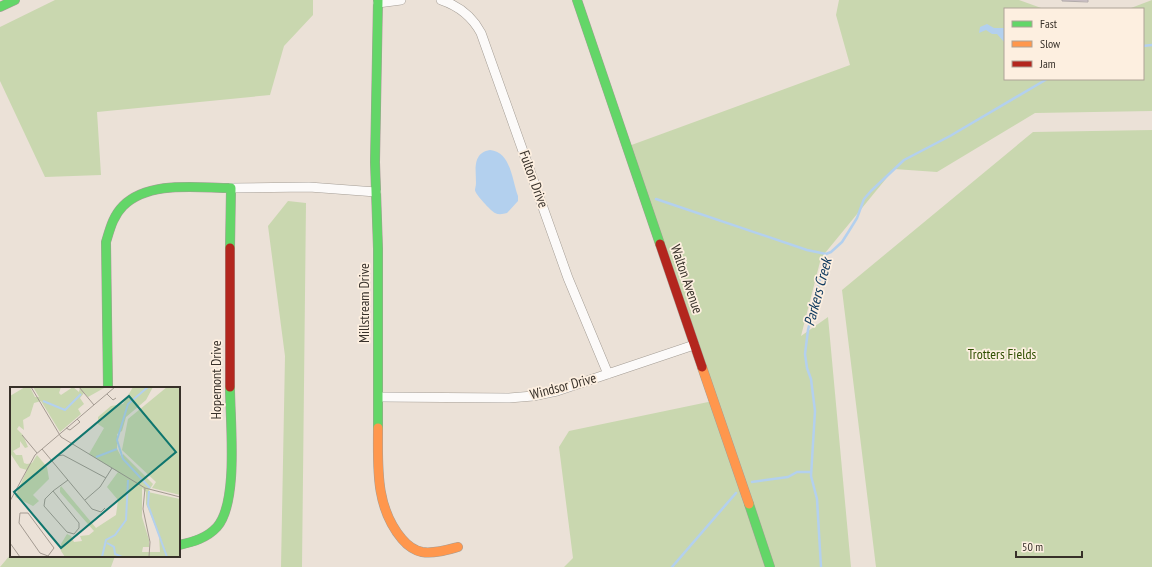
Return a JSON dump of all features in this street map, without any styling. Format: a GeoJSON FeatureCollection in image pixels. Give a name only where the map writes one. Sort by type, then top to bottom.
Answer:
{"type":"FeatureCollection","features":[{"type":"Feature","properties":{"kind":"street"},"geometry":{"type":"LineString","coordinates":[[0,7],[15,0]]}},
{"type":"Feature","properties":{"kind":"street"},"geometry":{"type":"LineString","coordinates":[[378,2],[401,0]]}},
{"type":"Feature","properties":{"kind":"street","name":"Fulton Drive"},"geometry":{"type":"LineString","coordinates":[[441,0],[469,15],[481,33],[568,278],[608,374]]}},
{"type":"Feature","properties":{"kind":"street","name":"Walton Avenue"},"geometry":{"type":"LineString","coordinates":[[577,0],[770,567]]}},
{"type":"Feature","properties":{"kind":"street","name":"Millstream Drive"},"geometry":{"type":"LineString","coordinates":[[378,2],[376,192],[379,488],[384,514],[390,525],[406,544],[415,550],[428,552],[458,547]]}},
{"type":"Feature","properties":{"kind":"street"},"geometry":{"type":"LineString","coordinates":[[108,387],[106,242],[108,228],[114,215],[124,204],[135,196],[148,191],[162,189],[309,187],[376,192]]}},
{"type":"Feature","properties":{"kind":"street","name":"Hopemont Drive"},"geometry":{"type":"LineString","coordinates":[[180,544],[192,542],[205,537],[216,527],[224,515],[228,501],[230,446],[231,188]]}},
{"type":"Feature","properties":{"kind":"street","name":"Windsor Drive"},"geometry":{"type":"LineString","coordinates":[[379,397],[527,397],[557,391],[694,345]]}},
{"type":"Feature","properties":{"kind":"green space"},"geometry":{"type":"Polygon","coordinates":[[[55,0],[313,0],[313,15],[284,46],[270,95],[97,112],[101,175],[45,177],[0,81],[0,27],[55,0]]]}},
{"type":"Feature","properties":{"kind":"green space"},"geometry":{"type":"Polygon","coordinates":[[[839,0],[1019,0],[1041,8],[1004,8],[1004,80],[1144,80],[1144,8],[1131,8],[1152,0],[1152,111],[1035,113],[937,172],[894,169],[821,258],[801,336],[828,317],[851,567],[564,567],[573,558],[559,447],[569,431],[713,401],[626,147],[850,65],[836,15],[839,0]]]}},
{"type":"Feature","properties":{"kind":"green space","name":"Trotters Fields"},"geometry":{"type":"Polygon","coordinates":[[[1152,130],[1152,567],[876,567],[842,290],[1033,132],[1152,130]]]}},
{"type":"Feature","properties":{"kind":"green space"},"geometry":{"type":"Polygon","coordinates":[[[288,201],[306,203],[302,567],[281,567],[285,356],[268,226],[288,201]]]}},
{"type":"Feature","properties":{"kind":"green space"},"geometry":{"type":"Polygon","coordinates":[[[10,555],[10,557],[115,557],[111,567],[0,567],[10,555]]]}},
{"type":"Feature","properties":{"kind":"water"},"geometry":{"type":"Polygon","coordinates":[[[987,24],[994,28],[1004,28],[1004,42],[997,34],[992,34],[986,30],[979,33],[980,27],[987,24]]]}},
{"type":"Feature","properties":{"kind":"water"},"geometry":{"type":"Polygon","coordinates":[[[490,150],[497,152],[507,161],[518,196],[518,201],[507,213],[496,214],[493,212],[480,199],[475,190],[476,163],[480,155],[490,150]]]}},
{"type":"Feature","properties":{"kind":"building"},"geometry":{"type":"Polygon","coordinates":[[[1088,0],[1088,2],[1062,1],[1088,0]]]}},
{"type":"Feature","properties":{"kind":"waterway","name":"Parkers Creek"},"geometry":{"type":"LineString","coordinates":[[1144,46],[1152,45]]}},
{"type":"Feature","properties":{"kind":"waterway","name":"Parkers Creek"},"geometry":{"type":"LineString","coordinates":[[821,567],[817,499],[811,476],[815,411],[811,379],[807,368],[805,354],[808,330],[826,254],[831,252],[842,242],[857,218],[864,199],[904,160],[950,136],[1045,80]]}},
{"type":"Feature","properties":{"kind":"waterway"},"geometry":{"type":"LineString","coordinates":[[656,199],[807,250],[826,254]]}},
{"type":"Feature","properties":{"kind":"waterway"},"geometry":{"type":"LineString","coordinates":[[752,482],[788,477],[797,472],[811,472]]}},
{"type":"Feature","properties":{"kind":"waterway"},"geometry":{"type":"LineString","coordinates":[[672,567],[736,493]]}},
{"type":"Feature","properties":{"kind":"traffic: fast"},"geometry":{"type":"LineString","coordinates":[[0,7],[15,0]]}},
{"type":"Feature","properties":{"kind":"traffic: fast"},"geometry":{"type":"LineString","coordinates":[[378,0],[375,162],[378,249],[378,428]]}},
{"type":"Feature","properties":{"kind":"traffic: fast"},"geometry":{"type":"LineString","coordinates":[[577,0],[660,244]]}},
{"type":"Feature","properties":{"kind":"traffic: fast"},"geometry":{"type":"LineString","coordinates":[[108,387],[106,242],[112,223],[123,206],[146,192],[160,189],[174,187],[231,188],[230,248]]}},
{"type":"Feature","properties":{"kind":"traffic: fast"},"geometry":{"type":"LineString","coordinates":[[180,545],[195,541],[209,534],[217,527],[224,515],[231,481],[232,460],[230,387]]}},
{"type":"Feature","properties":{"kind":"traffic: fast"},"geometry":{"type":"LineString","coordinates":[[749,504],[770,567]]}},
{"type":"Feature","properties":{"kind":"traffic: slow"},"geometry":{"type":"LineString","coordinates":[[702,367],[749,504]]}},
{"type":"Feature","properties":{"kind":"traffic: slow"},"geometry":{"type":"LineString","coordinates":[[378,428],[378,472],[380,486],[387,514],[393,527],[406,543],[413,549],[422,552],[436,552],[458,547]]}},
{"type":"Feature","properties":{"kind":"traffic: jam"},"geometry":{"type":"LineString","coordinates":[[660,244],[702,367]]}},
{"type":"Feature","properties":{"kind":"traffic: jam"},"geometry":{"type":"LineString","coordinates":[[230,248],[230,387]]}}]}
